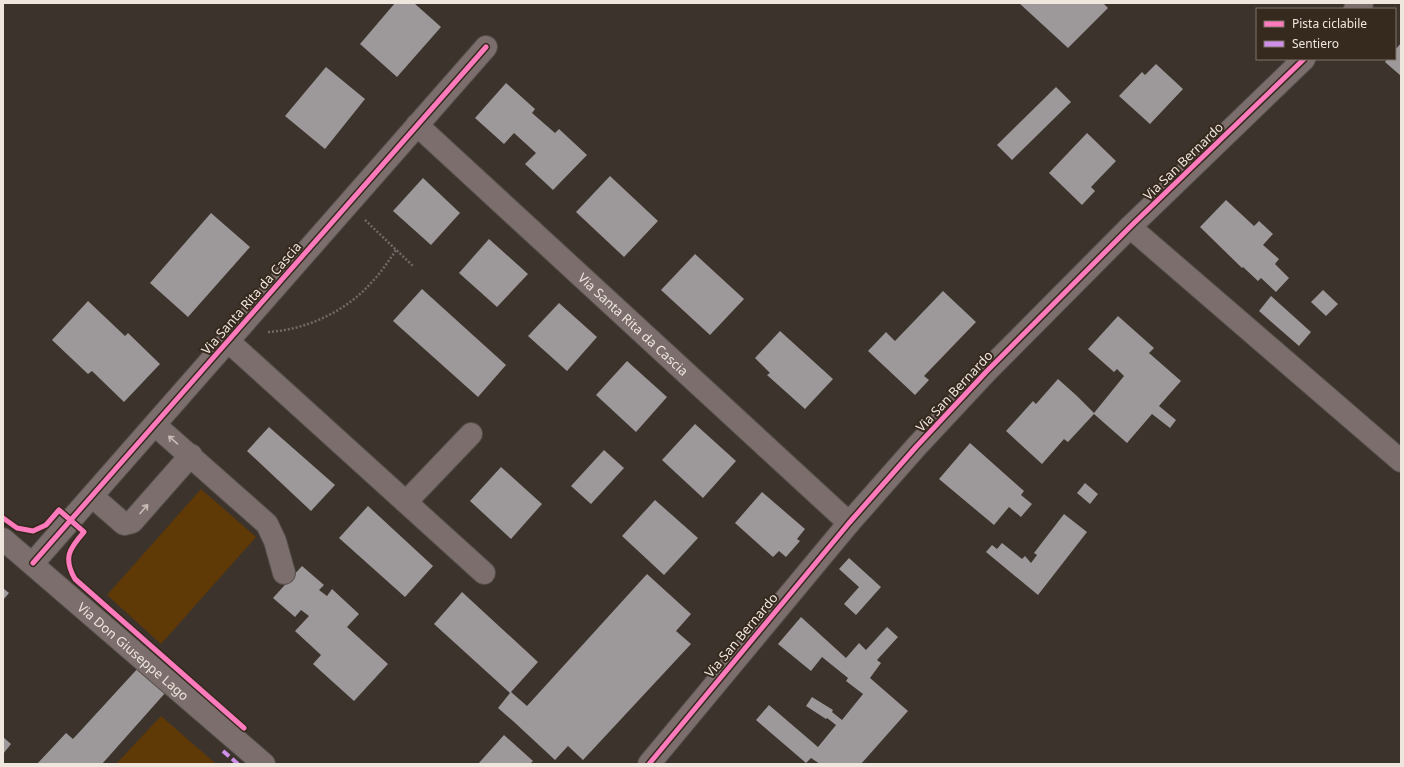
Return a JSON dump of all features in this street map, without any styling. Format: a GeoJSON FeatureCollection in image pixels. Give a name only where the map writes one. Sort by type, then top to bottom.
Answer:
{"type":"FeatureCollection","features":[{"type":"Feature","properties":{"kind":"street","name":"Via Santa Rita da Cascia"},"geometry":{"type":"LineString","coordinates":[[33,564],[486,47]]}},
{"type":"Feature","properties":{"kind":"street","name":"Via San Bernardo"},"geometry":{"type":"LineString","coordinates":[[649,764],[849,523],[916,447],[986,372],[1130,227],[1303,60]]}},
{"type":"Feature","properties":{"kind":"street","name":"Via Santa Rita da Cascia"},"geometry":{"type":"LineString","coordinates":[[417,125],[849,523]]}},
{"type":"Feature","properties":{"kind":"street"},"geometry":{"type":"LineString","coordinates":[[1130,227],[1401,461]]}},
{"type":"Feature","properties":{"kind":"street","name":"Via Santa Rita da Cascia"},"geometry":{"type":"LineString","coordinates":[[228,341],[484,573]]}},
{"type":"Feature","properties":{"kind":"street"},"geometry":{"type":"LineString","coordinates":[[155,424],[267,524],[276,541],[284,573]]}},
{"type":"Feature","properties":{"kind":"street"},"geometry":{"type":"LineString","coordinates":[[406,502],[471,434]]}},
{"type":"Feature","properties":{"kind":"street"},"geometry":{"type":"LineString","coordinates":[[92,497],[124,524],[132,522],[191,455]]}},
{"type":"Feature","properties":{"kind":"street","name":"Via Don Giuseppe Lago"},"geometry":{"type":"LineString","coordinates":[[3,539],[264,764]]}},
{"type":"Feature","properties":{"kind":"path"},"geometry":{"type":"LineString","coordinates":[[374,227],[413,266]]}},
{"type":"Feature","properties":{"kind":"path"},"geometry":{"type":"LineString","coordinates":[[261,332],[296,327],[317,320],[343,306],[368,286],[379,274],[396,250]]}},
{"type":"Feature","properties":{"kind":"shaded area"},"geometry":{"type":"Polygon","coordinates":[[[201,489],[256,537],[161,644],[107,595],[201,489]]]}},
{"type":"Feature","properties":{"kind":"shaded area"},"geometry":{"type":"Polygon","coordinates":[[[161,716],[216,764],[116,764],[161,716]]]}},
{"type":"Feature","properties":{"kind":"building"},"geometry":{"type":"Polygon","coordinates":[[[395,3],[414,3],[441,27],[397,77],[360,44],[395,3]]]}},
{"type":"Feature","properties":{"kind":"building"},"geometry":{"type":"Polygon","coordinates":[[[1019,3],[1103,3],[1108,8],[1068,48],[1019,3]]]}},
{"type":"Feature","properties":{"kind":"building"},"geometry":{"type":"Polygon","coordinates":[[[1401,43],[1401,76],[1385,62],[1386,60],[1396,60],[1396,49],[1401,43]]]}},
{"type":"Feature","properties":{"kind":"building"},"geometry":{"type":"Polygon","coordinates":[[[1156,64],[1183,89],[1150,124],[1119,96],[1142,72],[1145,75],[1156,64]]]}},
{"type":"Feature","properties":{"kind":"building"},"geometry":{"type":"Polygon","coordinates":[[[326,67],[365,99],[325,149],[285,116],[326,67]]]}},
{"type":"Feature","properties":{"kind":"building"},"geometry":{"type":"Polygon","coordinates":[[[506,83],[535,109],[532,113],[555,133],[559,129],[587,155],[553,190],[525,164],[536,153],[514,133],[504,144],[475,118],[506,83]]]}},
{"type":"Feature","properties":{"kind":"building"},"geometry":{"type":"Polygon","coordinates":[[[1056,87],[1071,102],[1012,160],[997,145],[1056,87]]]}},
{"type":"Feature","properties":{"kind":"building"},"geometry":{"type":"Polygon","coordinates":[[[1087,133],[1116,161],[1091,187],[1095,191],[1082,205],[1049,173],[1087,133]]]}},
{"type":"Feature","properties":{"kind":"building"},"geometry":{"type":"Polygon","coordinates":[[[610,176],[658,221],[624,257],[576,212],[610,176]]]}},
{"type":"Feature","properties":{"kind":"building"},"geometry":{"type":"Polygon","coordinates":[[[423,178],[460,213],[431,245],[393,211],[423,178]]]}},
{"type":"Feature","properties":{"kind":"building"},"geometry":{"type":"Polygon","coordinates":[[[1226,200],[1254,226],[1259,221],[1273,234],[1263,245],[1279,259],[1275,264],[1289,278],[1276,292],[1261,278],[1258,281],[1243,267],[1242,268],[1200,227],[1226,200]]]}},
{"type":"Feature","properties":{"kind":"building"},"geometry":{"type":"Polygon","coordinates":[[[211,213],[250,247],[188,317],[150,283],[211,213]]]}},
{"type":"Feature","properties":{"kind":"building"},"geometry":{"type":"Polygon","coordinates":[[[489,239],[528,274],[497,307],[459,273],[489,239]]]}},
{"type":"Feature","properties":{"kind":"building"},"geometry":{"type":"Polygon","coordinates":[[[695,254],[744,299],[710,335],[661,290],[695,254]]]}},
{"type":"Feature","properties":{"kind":"building"},"geometry":{"type":"Polygon","coordinates":[[[422,289],[506,365],[478,397],[393,321],[422,289]]]}},
{"type":"Feature","properties":{"kind":"building"},"geometry":{"type":"Polygon","coordinates":[[[1323,290],[1338,304],[1326,316],[1311,302],[1323,290]]]}},
{"type":"Feature","properties":{"kind":"building"},"geometry":{"type":"Polygon","coordinates":[[[943,291],[976,322],[924,376],[929,380],[915,395],[868,351],[886,332],[895,341],[943,291]]]}},
{"type":"Feature","properties":{"kind":"building"},"geometry":{"type":"Polygon","coordinates":[[[1271,296],[1311,332],[1299,346],[1259,311],[1271,296]]]}},
{"type":"Feature","properties":{"kind":"building"},"geometry":{"type":"Polygon","coordinates":[[[88,301],[125,336],[128,333],[160,364],[124,402],[92,371],[88,374],[52,340],[88,301]]]}},
{"type":"Feature","properties":{"kind":"building"},"geometry":{"type":"Polygon","coordinates":[[[559,303],[597,337],[567,371],[528,336],[559,303]]]}},
{"type":"Feature","properties":{"kind":"building"},"geometry":{"type":"Polygon","coordinates":[[[1118,316],[1154,348],[1149,353],[1181,381],[1159,406],[1176,420],[1170,428],[1152,414],[1127,443],[1094,414],[1068,442],[1064,439],[1042,464],[1006,431],[1033,401],[1036,404],[1058,379],[1094,413],[1124,376],[1117,369],[1114,372],[1088,349],[1118,316]]]}},
{"type":"Feature","properties":{"kind":"building"},"geometry":{"type":"Polygon","coordinates":[[[780,331],[833,379],[805,409],[767,375],[770,373],[755,358],[780,331]]]}},
{"type":"Feature","properties":{"kind":"building"},"geometry":{"type":"Polygon","coordinates":[[[627,361],[667,397],[636,432],[596,395],[627,361]]]}},
{"type":"Feature","properties":{"kind":"building"},"geometry":{"type":"Polygon","coordinates":[[[695,424],[736,461],[703,498],[662,460],[695,424]]]}},
{"type":"Feature","properties":{"kind":"building"},"geometry":{"type":"Polygon","coordinates":[[[269,427],[335,485],[311,511],[247,451],[269,427]]]}},
{"type":"Feature","properties":{"kind":"building"},"geometry":{"type":"Polygon","coordinates":[[[970,443],[1024,491],[1021,495],[1032,504],[1021,517],[1009,507],[994,525],[939,479],[970,443]]]}},
{"type":"Feature","properties":{"kind":"building"},"geometry":{"type":"Polygon","coordinates":[[[604,450],[624,468],[591,504],[571,486],[604,450]]]}},
{"type":"Feature","properties":{"kind":"building"},"geometry":{"type":"Polygon","coordinates":[[[501,467],[542,504],[511,539],[470,501],[501,467]]]}},
{"type":"Feature","properties":{"kind":"building"},"geometry":{"type":"Polygon","coordinates":[[[1085,483],[1098,494],[1090,504],[1077,493],[1085,483]]]}},
{"type":"Feature","properties":{"kind":"building"},"geometry":{"type":"Polygon","coordinates":[[[762,492],[805,529],[797,539],[800,541],[786,557],[779,551],[773,557],[735,523],[762,492]]]}},
{"type":"Feature","properties":{"kind":"building"},"geometry":{"type":"Polygon","coordinates":[[[655,500],[698,538],[664,575],[622,536],[655,500]]]}},
{"type":"Feature","properties":{"kind":"building"},"geometry":{"type":"Polygon","coordinates":[[[368,506],[433,566],[405,597],[339,538],[368,506]]]}},
{"type":"Feature","properties":{"kind":"building"},"geometry":{"type":"Polygon","coordinates":[[[1064,514],[1087,532],[1038,595],[986,552],[992,545],[997,549],[1002,543],[1022,559],[1025,556],[1031,563],[1037,555],[1034,553],[1064,514]]]}},
{"type":"Feature","properties":{"kind":"building"},"geometry":{"type":"Polygon","coordinates":[[[849,558],[881,587],[856,615],[844,604],[859,587],[839,569],[849,558]]]}},
{"type":"Feature","properties":{"kind":"building"},"geometry":{"type":"Polygon","coordinates":[[[302,566],[324,585],[319,590],[327,596],[332,589],[359,614],[347,627],[388,664],[354,701],[313,664],[321,655],[295,631],[309,616],[301,610],[295,617],[273,598],[302,566]]]}},
{"type":"Feature","properties":{"kind":"building"},"geometry":{"type":"Polygon","coordinates":[[[647,574],[691,614],[676,631],[691,644],[583,760],[568,746],[555,760],[498,708],[510,693],[434,624],[462,592],[538,662],[511,692],[527,706],[647,574]]]}},
{"type":"Feature","properties":{"kind":"building"},"geometry":{"type":"Polygon","coordinates":[[[3,588],[9,593],[3,600],[3,588]]]}},
{"type":"Feature","properties":{"kind":"building"},"geometry":{"type":"Polygon","coordinates":[[[801,617],[846,658],[859,643],[866,650],[887,627],[898,637],[877,660],[881,663],[870,678],[908,711],[861,764],[820,764],[811,758],[806,763],[756,720],[769,705],[818,747],[836,725],[806,706],[812,697],[833,710],[832,712],[842,720],[863,694],[846,681],[848,678],[822,657],[811,671],[778,644],[801,617]]]}},
{"type":"Feature","properties":{"kind":"building"},"geometry":{"type":"Polygon","coordinates":[[[139,667],[166,692],[102,764],[37,764],[66,733],[73,739],[139,667]]]}},
{"type":"Feature","properties":{"kind":"building"},"geometry":{"type":"Polygon","coordinates":[[[504,735],[533,761],[530,764],[478,764],[504,735]]]}},
{"type":"Feature","properties":{"kind":"building"},"geometry":{"type":"Polygon","coordinates":[[[3,737],[11,744],[3,754],[3,737]]]}},
{"type":"Feature","properties":{"kind":"marked path"},"geometry":{"type":"LineString","coordinates":[[223,751],[238,764]]}},
{"type":"Feature","properties":{"kind":"cycle path"},"geometry":{"type":"LineString","coordinates":[[33,563],[486,47]]}},
{"type":"Feature","properties":{"kind":"cycle path"},"geometry":{"type":"LineString","coordinates":[[649,764],[849,523],[916,447],[986,372],[1130,227],[1303,60]]}},
{"type":"Feature","properties":{"kind":"cycle path"},"geometry":{"type":"LineString","coordinates":[[3,518],[17,528],[33,531],[46,525],[59,510],[84,532],[69,554],[69,565],[75,579],[244,728]]}}]}
